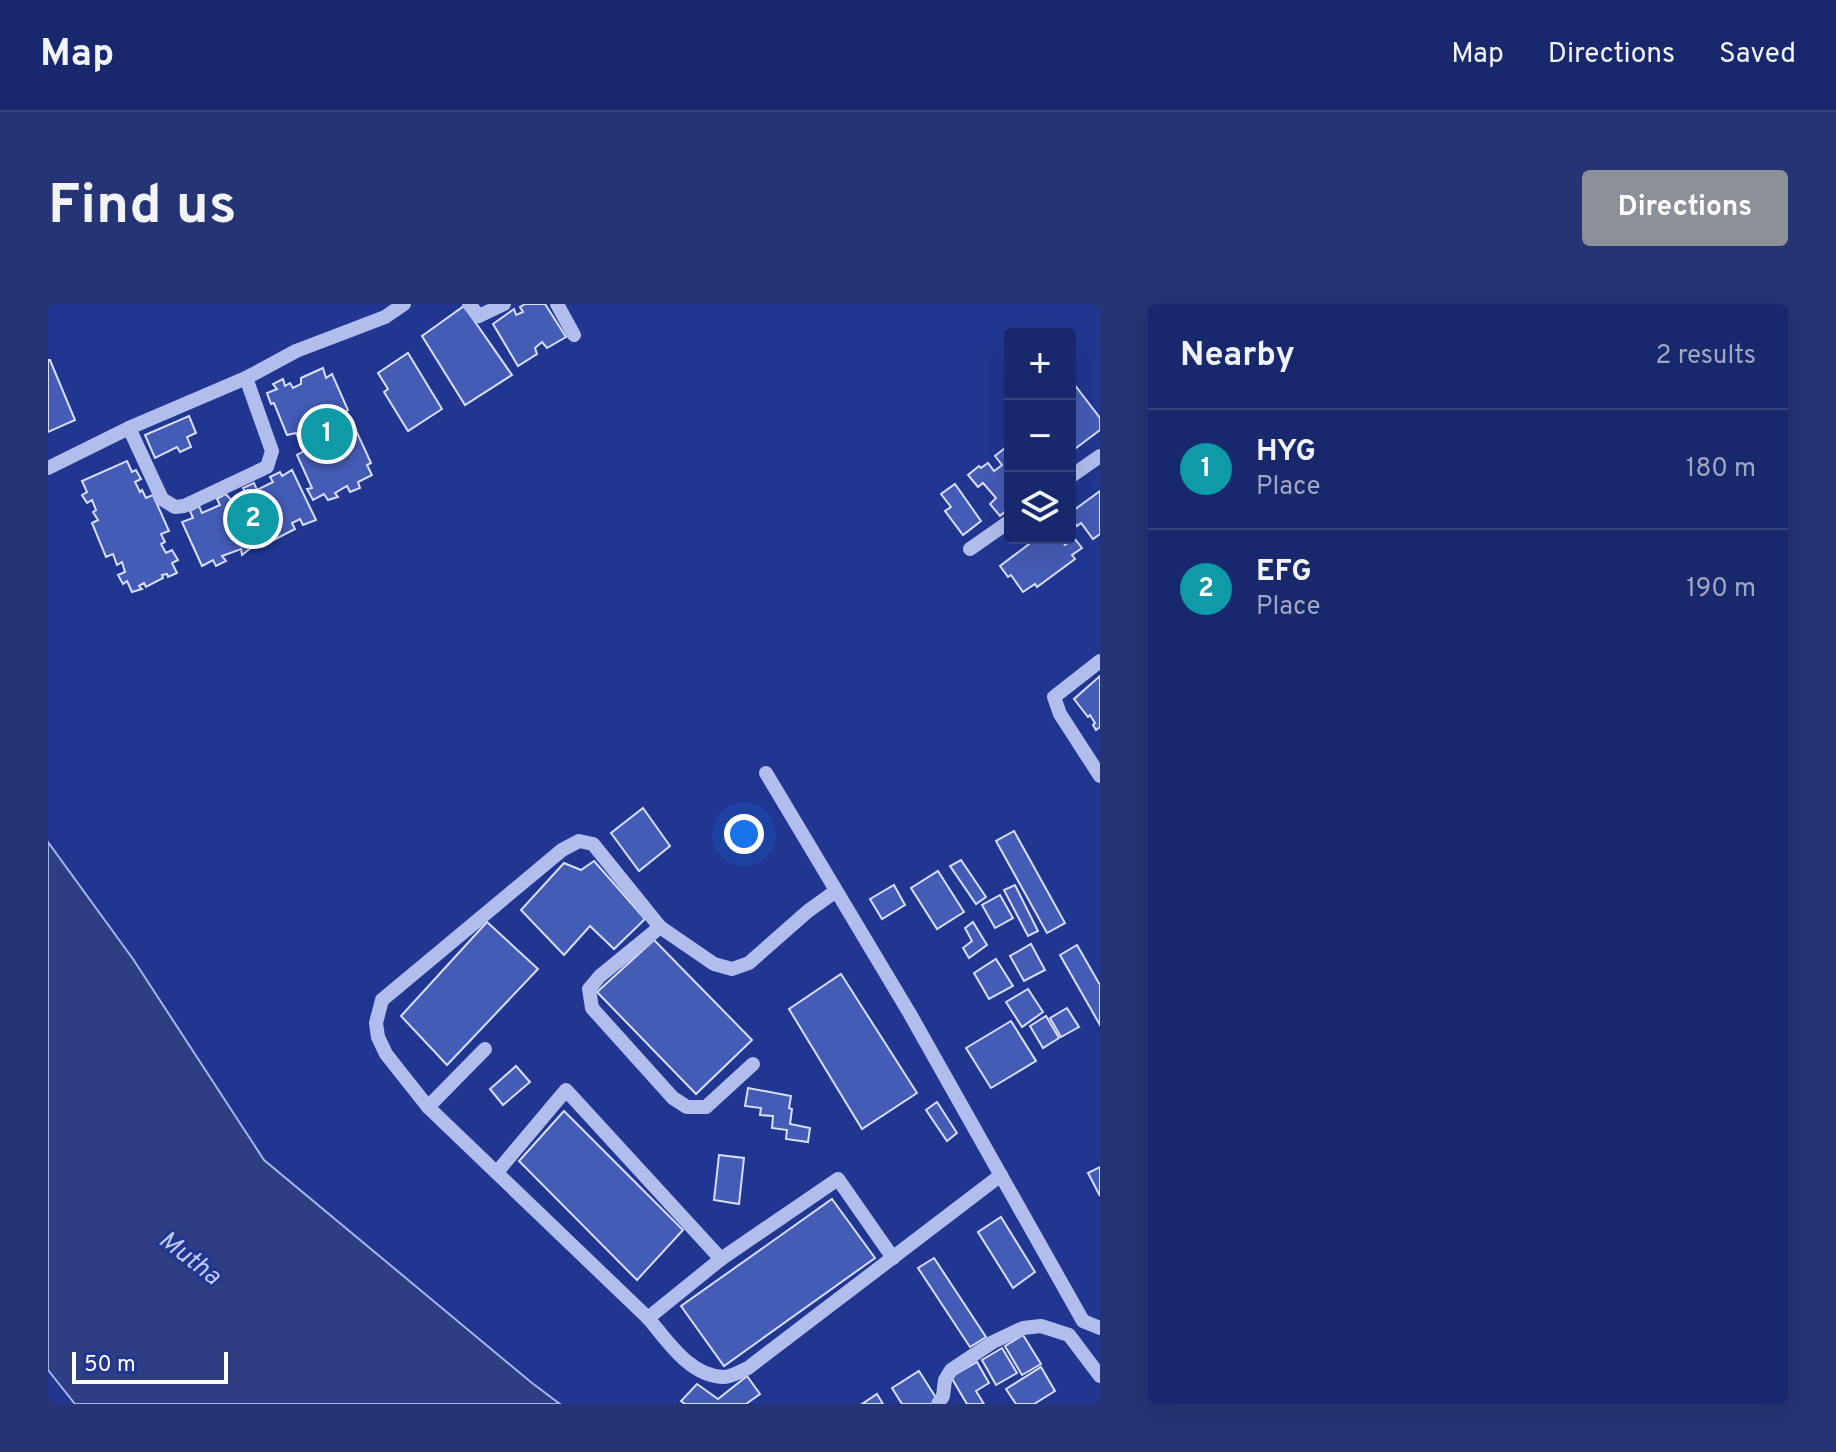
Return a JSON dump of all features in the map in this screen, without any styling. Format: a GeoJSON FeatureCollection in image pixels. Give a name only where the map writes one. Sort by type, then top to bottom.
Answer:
{"type":"FeatureCollection","features":[{"type":"Feature","properties":{"kind":"street"},"geometry":{"type":"LineString","coordinates":[[48,468],[129,428],[246,378],[296,351],[385,317],[404,304]]}},
{"type":"Feature","properties":{"kind":"street"},"geometry":{"type":"LineString","coordinates":[[469,304],[479,316],[504,304]]}},
{"type":"Feature","properties":{"kind":"street"},"geometry":{"type":"LineString","coordinates":[[557,304],[574,335]]}},
{"type":"Feature","properties":{"kind":"street"},"geometry":{"type":"LineString","coordinates":[[129,428],[162,499],[175,507],[184,506],[267,467],[272,451],[246,378]]}},
{"type":"Feature","properties":{"kind":"street"},"geometry":{"type":"LineString","coordinates":[[1076,473],[1100,456]]}},
{"type":"Feature","properties":{"kind":"street"},"geometry":{"type":"LineString","coordinates":[[970,549],[1004,525]]}},
{"type":"Feature","properties":{"kind":"street"},"geometry":{"type":"LineString","coordinates":[[1100,661],[1054,697],[1060,714],[1100,776]]}},
{"type":"Feature","properties":{"kind":"street"},"geometry":{"type":"LineString","coordinates":[[766,773],[910,1014],[1083,1321],[1100,1328]]}},
{"type":"Feature","properties":{"kind":"street"},"geometry":{"type":"LineString","coordinates":[[836,891],[808,911],[749,963],[732,969],[714,964],[660,927],[593,844],[579,841],[562,850],[382,1000],[376,1023],[378,1037],[386,1054],[428,1107],[648,1318],[680,1356],[705,1374],[726,1377],[748,1368],[1001,1175]]}},
{"type":"Feature","properties":{"kind":"street"},"geometry":{"type":"LineString","coordinates":[[660,927],[600,976],[589,989],[592,1008],[673,1098],[687,1107],[706,1107],[753,1064]]}},
{"type":"Feature","properties":{"kind":"street"},"geometry":{"type":"LineString","coordinates":[[428,1107],[485,1049]]}},
{"type":"Feature","properties":{"kind":"street"},"geometry":{"type":"LineString","coordinates":[[497,1172],[566,1090],[721,1259]]}},
{"type":"Feature","properties":{"kind":"street"},"geometry":{"type":"LineString","coordinates":[[648,1318],[721,1259],[838,1179],[893,1258]]}},
{"type":"Feature","properties":{"kind":"street"},"geometry":{"type":"LineString","coordinates":[[1069,1335],[1083,1321]]}},
{"type":"Feature","properties":{"kind":"street"},"geometry":{"type":"LineString","coordinates":[[938,1404],[951,1370],[993,1342],[1023,1328],[1041,1326],[1069,1335],[1100,1376]]}},
{"type":"Feature","properties":{"kind":"water","name":"Mutha"},"geometry":{"type":"Polygon","coordinates":[[[48,842],[133,959],[264,1160],[560,1404],[75,1404],[48,1370],[48,842]]]}},
{"type":"Feature","properties":{"kind":"building"},"geometry":{"type":"Polygon","coordinates":[[[545,304],[566,337],[547,348],[542,342],[535,348],[537,354],[518,366],[493,324],[514,309],[516,315],[523,312],[520,307],[545,304]]]}},
{"type":"Feature","properties":{"kind":"building"},"geometry":{"type":"Polygon","coordinates":[[[464,306],[512,375],[465,405],[422,336],[464,306]]]}},
{"type":"Feature","properties":{"kind":"building"},"geometry":{"type":"Polygon","coordinates":[[[408,353],[442,409],[408,431],[384,392],[388,389],[378,373],[408,353]]]}},
{"type":"Feature","properties":{"kind":"building"},"geometry":{"type":"Polygon","coordinates":[[[48,360],[75,420],[48,432],[48,360]]]}},
{"type":"Feature","properties":{"kind":"building"},"geometry":{"type":"Polygon","coordinates":[[[323,368],[326,378],[332,374],[348,410],[339,415],[347,432],[355,428],[371,463],[367,465],[372,475],[358,482],[360,488],[350,492],[347,486],[335,493],[338,497],[328,500],[324,494],[313,500],[307,489],[312,488],[297,455],[304,451],[296,433],[287,435],[267,393],[277,389],[273,384],[283,379],[285,386],[290,383],[293,388],[301,384],[301,378],[323,368]]]}},
{"type":"Feature","properties":{"kind":"building"},"geometry":{"type":"Polygon","coordinates":[[[1076,387],[1100,418],[1100,430],[1076,448],[1076,387]]]}},
{"type":"Feature","properties":{"kind":"building"},"geometry":{"type":"Polygon","coordinates":[[[189,416],[196,433],[187,437],[191,447],[180,452],[177,447],[155,458],[145,435],[189,416]]]}},
{"type":"Feature","properties":{"kind":"building"},"geometry":{"type":"Polygon","coordinates":[[[1004,449],[1004,512],[1000,516],[990,504],[996,498],[983,483],[978,487],[968,475],[988,463],[994,471],[1002,465],[995,456],[1004,449]]]}},
{"type":"Feature","properties":{"kind":"building"},"geometry":{"type":"Polygon","coordinates":[[[127,461],[132,472],[136,470],[141,479],[135,482],[140,492],[142,490],[146,498],[153,495],[169,531],[161,534],[165,542],[161,544],[166,553],[172,550],[178,560],[172,563],[177,573],[168,577],[167,574],[162,575],[163,578],[146,587],[144,583],[139,586],[142,589],[132,592],[127,581],[123,584],[118,575],[125,572],[122,562],[117,565],[113,554],[106,557],[92,523],[98,520],[93,512],[96,510],[92,500],[87,503],[82,495],[87,492],[82,481],[127,461]]]}},
{"type":"Feature","properties":{"kind":"building"},"geometry":{"type":"Polygon","coordinates":[[[292,470],[316,520],[303,525],[300,519],[292,523],[295,529],[270,542],[265,535],[249,543],[251,548],[242,555],[241,549],[222,556],[226,561],[216,566],[213,560],[202,566],[182,522],[193,518],[190,511],[199,506],[202,513],[220,505],[217,499],[226,494],[231,500],[246,495],[243,488],[254,483],[257,490],[273,482],[270,477],[280,472],[282,476],[292,470]]]}},
{"type":"Feature","properties":{"kind":"building"},"geometry":{"type":"Polygon","coordinates":[[[955,484],[981,521],[963,535],[945,511],[951,507],[941,494],[955,484]]]}},
{"type":"Feature","properties":{"kind":"building"},"geometry":{"type":"Polygon","coordinates":[[[1100,491],[1100,534],[1093,539],[1081,523],[1077,526],[1076,509],[1100,491]]]}},
{"type":"Feature","properties":{"kind":"building"},"geometry":{"type":"Polygon","coordinates":[[[1076,540],[1082,548],[1072,555],[1075,559],[1037,587],[1035,584],[1023,592],[1000,566],[1029,544],[1065,545],[1076,544],[1076,540]]]}},
{"type":"Feature","properties":{"kind":"building"},"geometry":{"type":"Polygon","coordinates":[[[1100,676],[1100,727],[1096,730],[1090,715],[1088,717],[1074,699],[1100,676]]]}},
{"type":"Feature","properties":{"kind":"building"},"geometry":{"type":"Polygon","coordinates":[[[643,808],[670,846],[639,871],[611,833],[643,808]]]}},
{"type":"Feature","properties":{"kind":"building"},"geometry":{"type":"Polygon","coordinates":[[[1014,831],[1065,923],[1047,933],[996,841],[1014,831]]]}},
{"type":"Feature","properties":{"kind":"building"},"geometry":{"type":"Polygon","coordinates":[[[961,860],[986,897],[976,904],[950,866],[961,860]]]}},
{"type":"Feature","properties":{"kind":"building"},"geometry":{"type":"Polygon","coordinates":[[[594,861],[645,919],[614,949],[590,926],[564,955],[521,910],[564,863],[581,870],[594,861]]]}},
{"type":"Feature","properties":{"kind":"building"},"geometry":{"type":"Polygon","coordinates":[[[938,871],[964,912],[937,929],[911,888],[938,871]]]}},
{"type":"Feature","properties":{"kind":"building"},"geometry":{"type":"Polygon","coordinates":[[[894,885],[905,905],[882,919],[870,899],[894,885]]]}},
{"type":"Feature","properties":{"kind":"building"},"geometry":{"type":"Polygon","coordinates":[[[1015,885],[1038,931],[1028,936],[1004,890],[1015,885]]]}},
{"type":"Feature","properties":{"kind":"building"},"geometry":{"type":"Polygon","coordinates":[[[1000,895],[1013,918],[995,928],[982,905],[1000,895]]]}},
{"type":"Feature","properties":{"kind":"building"},"geometry":{"type":"Polygon","coordinates":[[[487,922],[538,969],[447,1065],[401,1016],[487,922]]]}},
{"type":"Feature","properties":{"kind":"building"},"geometry":{"type":"Polygon","coordinates":[[[973,922],[987,945],[969,958],[963,948],[972,941],[965,928],[973,922]]]}},
{"type":"Feature","properties":{"kind":"building"},"geometry":{"type":"Polygon","coordinates":[[[654,940],[752,1040],[696,1094],[597,992],[654,940]]]}},
{"type":"Feature","properties":{"kind":"building"},"geometry":{"type":"Polygon","coordinates":[[[1031,944],[1045,970],[1024,981],[1010,956],[1031,944]]]}},
{"type":"Feature","properties":{"kind":"building"},"geometry":{"type":"Polygon","coordinates":[[[1077,945],[1100,985],[1100,1025],[1060,955],[1077,945]]]}},
{"type":"Feature","properties":{"kind":"building"},"geometry":{"type":"Polygon","coordinates":[[[996,959],[1013,986],[989,999],[974,973],[996,959]]]}},
{"type":"Feature","properties":{"kind":"building"},"geometry":{"type":"Polygon","coordinates":[[[841,974],[917,1093],[862,1129],[789,1009],[841,974]]]}},
{"type":"Feature","properties":{"kind":"building"},"geometry":{"type":"Polygon","coordinates":[[[1028,989],[1043,1012],[1022,1027],[1006,1002],[1028,989]]]}},
{"type":"Feature","properties":{"kind":"building"},"geometry":{"type":"Polygon","coordinates":[[[1067,1008],[1079,1027],[1061,1037],[1050,1018],[1067,1008]]]}},
{"type":"Feature","properties":{"kind":"building"},"geometry":{"type":"Polygon","coordinates":[[[1046,1016],[1059,1038],[1043,1048],[1030,1026],[1046,1016]]]}},
{"type":"Feature","properties":{"kind":"building"},"geometry":{"type":"Polygon","coordinates":[[[1011,1021],[1036,1061],[991,1088],[966,1048],[1011,1021]]]}},
{"type":"Feature","properties":{"kind":"building"},"geometry":{"type":"Polygon","coordinates":[[[516,1066],[530,1082],[503,1105],[490,1089],[516,1066]]]}},
{"type":"Feature","properties":{"kind":"building"},"geometry":{"type":"Polygon","coordinates":[[[748,1088],[791,1096],[790,1124],[810,1128],[808,1142],[786,1139],[787,1130],[772,1128],[773,1116],[760,1115],[761,1108],[745,1106],[748,1088]]]}},
{"type":"Feature","properties":{"kind":"building"},"geometry":{"type":"Polygon","coordinates":[[[937,1102],[957,1133],[947,1141],[926,1110],[937,1102]]]}},
{"type":"Feature","properties":{"kind":"building"},"geometry":{"type":"Polygon","coordinates":[[[564,1111],[683,1230],[637,1280],[519,1161],[564,1111]]]}},
{"type":"Feature","properties":{"kind":"building"},"geometry":{"type":"Polygon","coordinates":[[[719,1155],[744,1158],[739,1204],[714,1200],[719,1155]]]}},
{"type":"Feature","properties":{"kind":"building"},"geometry":{"type":"Polygon","coordinates":[[[1100,1167],[1100,1196],[1088,1173],[1100,1167]]]}},
{"type":"Feature","properties":{"kind":"building"},"geometry":{"type":"Polygon","coordinates":[[[832,1199],[875,1258],[724,1366],[681,1306],[832,1199]]]}},
{"type":"Feature","properties":{"kind":"building"},"geometry":{"type":"Polygon","coordinates":[[[1001,1217],[1035,1272],[1013,1288],[978,1232],[1001,1217]]]}},
{"type":"Feature","properties":{"kind":"building"},"geometry":{"type":"Polygon","coordinates":[[[934,1258],[986,1337],[970,1347],[918,1268],[934,1258]]]}},
{"type":"Feature","properties":{"kind":"building"},"geometry":{"type":"Polygon","coordinates":[[[1023,1335],[1041,1364],[1022,1375],[1005,1346],[1023,1335]]]}},
{"type":"Feature","properties":{"kind":"building"},"geometry":{"type":"Polygon","coordinates":[[[1002,1348],[1017,1373],[996,1385],[982,1360],[1002,1348]]]}},
{"type":"Feature","properties":{"kind":"building"},"geometry":{"type":"Polygon","coordinates":[[[977,1362],[989,1383],[976,1391],[984,1404],[967,1404],[951,1377],[977,1362]]]}},
{"type":"Feature","properties":{"kind":"building"},"geometry":{"type":"Polygon","coordinates":[[[1041,1367],[1055,1391],[1034,1404],[1016,1404],[1006,1389],[1041,1367]]]}},
{"type":"Feature","properties":{"kind":"building"},"geometry":{"type":"Polygon","coordinates":[[[919,1371],[938,1401],[933,1404],[902,1404],[892,1388],[919,1371]]]}},
{"type":"Feature","properties":{"kind":"building"},"geometry":{"type":"Polygon","coordinates":[[[747,1376],[760,1394],[746,1404],[685,1404],[681,1401],[697,1384],[718,1399],[747,1376]]]}},
{"type":"Feature","properties":{"kind":"building"},"geometry":{"type":"Polygon","coordinates":[[[877,1394],[883,1404],[862,1404],[877,1394]]]}},
{"type":"Feature","properties":{"kind":"place","name":"HYG"},"geometry":{"type":"Point","coordinates":[327,434]}},
{"type":"Feature","properties":{"kind":"place","name":"EFG"},"geometry":{"type":"Point","coordinates":[253,519]}}]}
